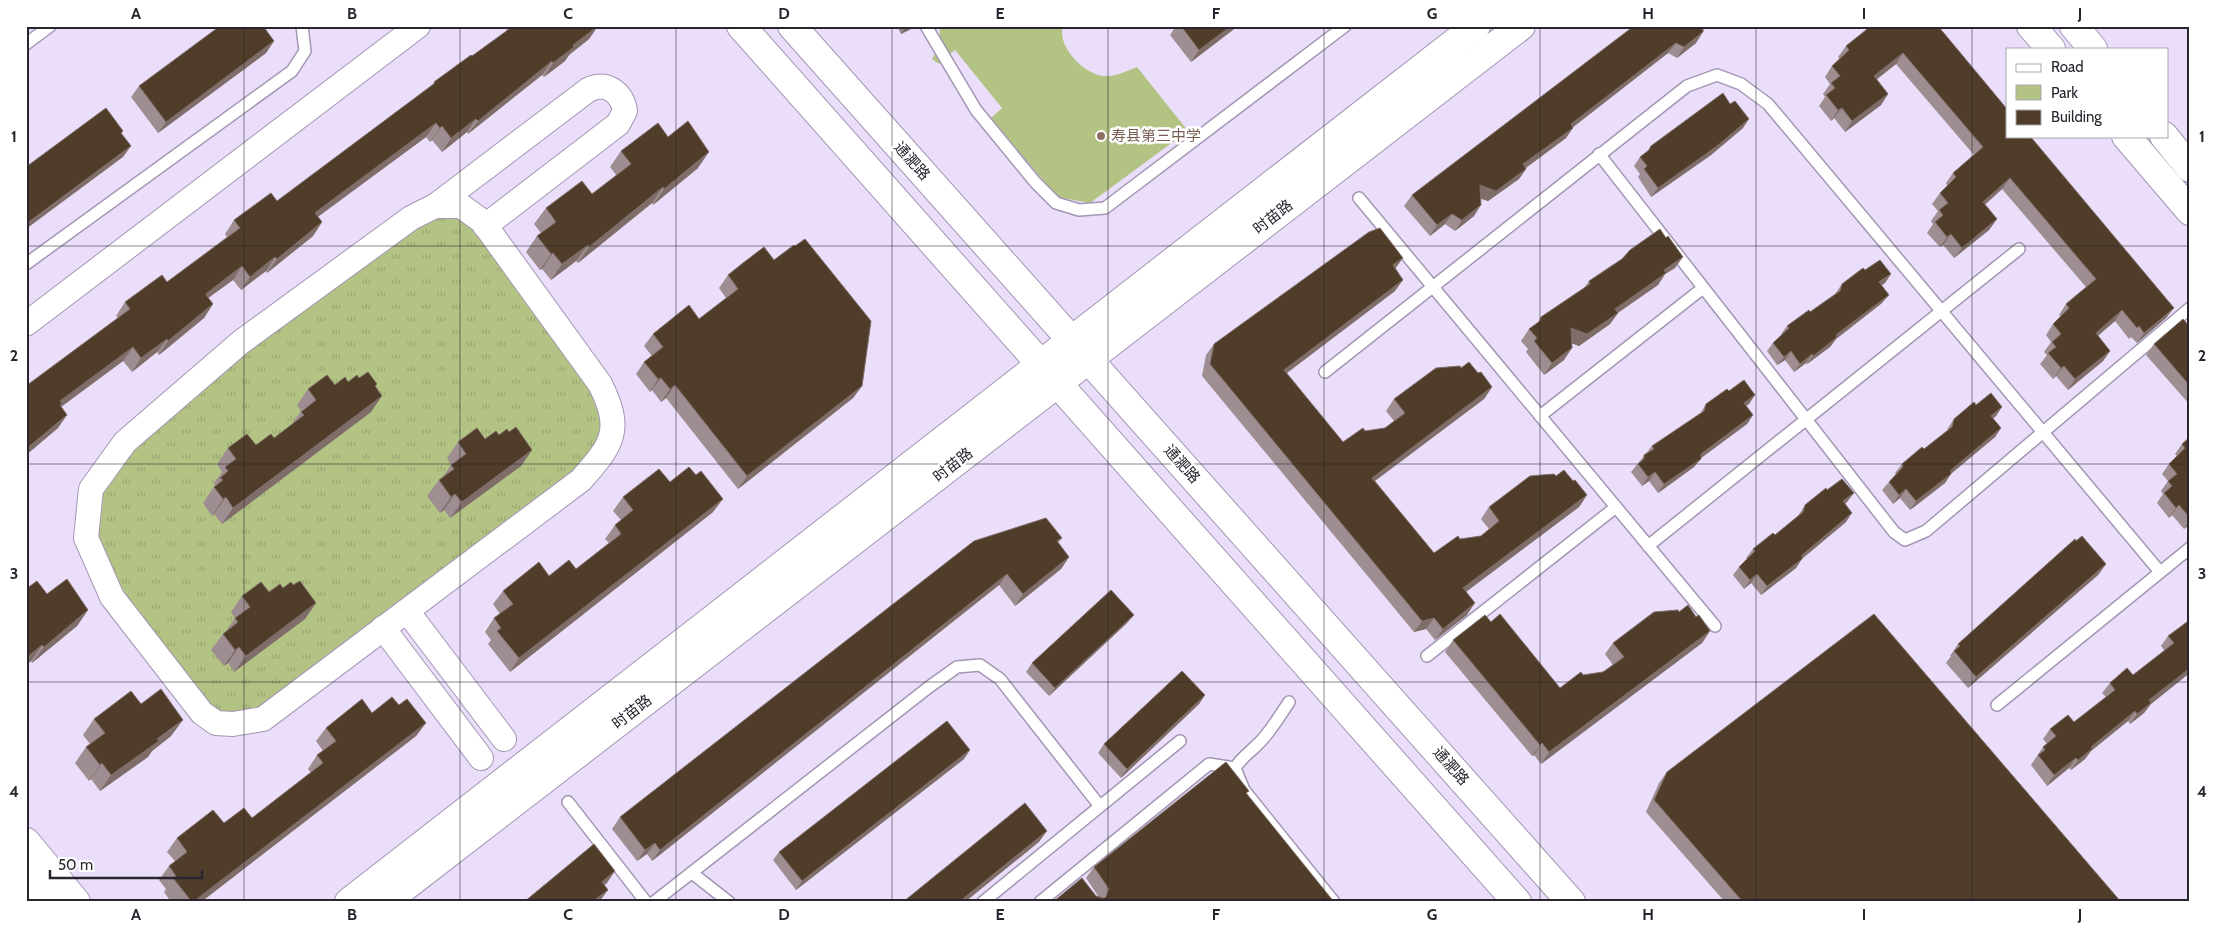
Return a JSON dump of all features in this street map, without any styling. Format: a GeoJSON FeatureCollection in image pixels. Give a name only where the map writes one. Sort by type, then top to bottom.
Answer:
{"type":"FeatureCollection","features":[{"type":"Feature","properties":{"kind":"street"},"geometry":{"type":"LineString","coordinates":[[26,324],[418,26]]}},
{"type":"Feature","properties":{"kind":"street"},"geometry":{"type":"LineString","coordinates":[[741,26],[1517,902]]}},
{"type":"Feature","properties":{"kind":"street","name":"通淝路"},"geometry":{"type":"LineString","coordinates":[[792,26],[1571,902]]}},
{"type":"Feature","properties":{"kind":"street","name":"时苗路"},"geometry":{"type":"LineString","coordinates":[[384,902],[1050,375],[1476,26]]}},
{"type":"Feature","properties":{"kind":"street","name":"时苗路"},"geometry":{"type":"LineString","coordinates":[[1081,350],[1520,26]]}},
{"type":"Feature","properties":{"kind":"street"},"geometry":{"type":"LineString","coordinates":[[2032,26],[2050,48]]}},
{"type":"Feature","properties":{"kind":"street"},"geometry":{"type":"LineString","coordinates":[[2074,26],[2092,48]]}},
{"type":"Feature","properties":{"kind":"street"},"geometry":{"type":"LineString","coordinates":[[435,206],[461,206],[485,226],[600,384],[611,407],[613,433],[602,457],[581,480],[263,719],[233,724],[216,723],[202,713],[112,597],[86,538],[91,489],[125,442],[241,342],[411,218],[435,206],[588,90],[601,86],[616,92],[621,99],[625,111],[618,124],[485,226]]}},
{"type":"Feature","properties":{"kind":"street"},"geometry":{"type":"LineString","coordinates":[[2128,138],[2190,211]]}},
{"type":"Feature","properties":{"kind":"street"},"geometry":{"type":"LineString","coordinates":[[2166,138],[2190,168]]}},
{"type":"Feature","properties":{"kind":"street","name":"时苗路"},"geometry":{"type":"LineString","coordinates":[[349,902],[1050,375]]}},
{"type":"Feature","properties":{"kind":"street"},"geometry":{"type":"LineString","coordinates":[[407,611],[504,739]]}},
{"type":"Feature","properties":{"kind":"street"},"geometry":{"type":"LineString","coordinates":[[384,628],[481,758]]}},
{"type":"Feature","properties":{"kind":"street"},"geometry":{"type":"LineString","coordinates":[[26,842],[76,902]]}},
{"type":"Feature","properties":{"kind":"street"},"geometry":{"type":"LineString","coordinates":[[26,878],[46,902]]}},
{"type":"Feature","properties":{"kind":"lane"},"geometry":{"type":"LineString","coordinates":[[26,44],[50,26]]}},
{"type":"Feature","properties":{"kind":"lane"},"geometry":{"type":"LineString","coordinates":[[26,264],[292,70],[305,51],[302,26]]}},
{"type":"Feature","properties":{"kind":"lane"},"geometry":{"type":"LineString","coordinates":[[926,26],[976,110],[1035,182],[1056,203],[1078,210],[1105,208],[1345,26]]}},
{"type":"Feature","properties":{"kind":"lane"},"geometry":{"type":"LineString","coordinates":[[1325,372],[1687,86],[1717,75],[1741,84],[1768,104],[2160,572]]}},
{"type":"Feature","properties":{"kind":"lane"},"geometry":{"type":"LineString","coordinates":[[1599,154],[1894,532],[1905,540],[1926,531],[2190,308]]}},
{"type":"Feature","properties":{"kind":"lane"},"geometry":{"type":"LineString","coordinates":[[1359,198],[1715,626]]}},
{"type":"Feature","properties":{"kind":"lane"},"geometry":{"type":"LineString","coordinates":[[1648,546],[2019,249]]}},
{"type":"Feature","properties":{"kind":"lane"},"geometry":{"type":"LineString","coordinates":[[1540,416],[1704,288]]}},
{"type":"Feature","properties":{"kind":"lane"},"geometry":{"type":"LineString","coordinates":[[1427,656],[1616,507]]}},
{"type":"Feature","properties":{"kind":"lane"},"geometry":{"type":"LineString","coordinates":[[1997,705],[2190,548]]}},
{"type":"Feature","properties":{"kind":"lane"},"geometry":{"type":"LineString","coordinates":[[654,902],[957,667],[980,665],[1000,679],[1099,805]]}},
{"type":"Feature","properties":{"kind":"lane"},"geometry":{"type":"LineString","coordinates":[[1235,768],[1241,758],[1258,745],[1289,702]]}},
{"type":"Feature","properties":{"kind":"lane"},"geometry":{"type":"LineString","coordinates":[[983,902],[1099,805],[1180,741]]}},
{"type":"Feature","properties":{"kind":"lane"},"geometry":{"type":"LineString","coordinates":[[1040,902],[1209,764],[1235,768]]}},
{"type":"Feature","properties":{"kind":"lane"},"geometry":{"type":"LineString","coordinates":[[1235,768],[1244,790],[1334,902]]}},
{"type":"Feature","properties":{"kind":"lane"},"geometry":{"type":"LineString","coordinates":[[568,802],[646,902]]}},
{"type":"Feature","properties":{"kind":"lane"},"geometry":{"type":"LineString","coordinates":[[692,873],[729,902]]}},
{"type":"Feature","properties":{"kind":"green space"},"geometry":{"type":"Polygon","coordinates":[[[940,26],[1063,26],[1064,42],[1068,50],[1081,65],[1089,71],[1104,76],[1117,75],[1137,67],[1188,131],[1090,203],[1057,197],[991,118],[1002,108],[955,50],[939,64],[932,59],[939,46],[940,26]]]}},
{"type":"Feature","properties":{"kind":"green space"},"geometry":{"type":"Polygon","coordinates":[[[440,212],[462,212],[607,409],[600,451],[262,712],[221,719],[119,593],[92,537],[100,488],[133,443],[243,346],[440,212]]]}},
{"type":"Feature","properties":{"kind":"building"},"geometry":{"type":"Polygon","coordinates":[[[220,26],[263,26],[274,41],[166,122],[139,86],[220,26]]]}},
{"type":"Feature","properties":{"kind":"building"},"geometry":{"type":"Polygon","coordinates":[[[511,26],[598,26],[573,45],[574,47],[553,63],[552,61],[478,121],[476,119],[451,138],[442,126],[440,128],[436,123],[316,212],[322,222],[277,259],[275,257],[250,277],[242,266],[207,293],[206,295],[213,304],[168,341],[167,339],[141,358],[133,347],[60,401],[62,404],[60,405],[67,415],[26,449],[26,386],[130,309],[125,302],[162,275],[167,282],[240,228],[234,220],[271,193],[277,201],[511,26]]]}},
{"type":"Feature","properties":{"kind":"building"},"geometry":{"type":"Polygon","coordinates":[[[1181,26],[1231,26],[1199,50],[1181,26]]]}},
{"type":"Feature","properties":{"kind":"building"},"geometry":{"type":"Polygon","coordinates":[[[1634,26],[1703,26],[1703,32],[1684,47],[1676,43],[1571,124],[1573,128],[1523,164],[1526,169],[1496,191],[1480,185],[1481,205],[1462,220],[1452,214],[1437,225],[1412,195],[1634,26]]]}},
{"type":"Feature","properties":{"kind":"building"},"geometry":{"type":"Polygon","coordinates":[[[1871,26],[1938,26],[2006,108],[2006,138],[2032,138],[2174,308],[2144,333],[2139,326],[2137,328],[2122,310],[2096,333],[2110,351],[2075,379],[2064,366],[2061,368],[2048,353],[2056,347],[2052,342],[2061,334],[2053,324],[2069,308],[2066,304],[2096,279],[2010,178],[1983,202],[1997,219],[1962,248],[1951,234],[1947,237],[1935,222],[1943,215],[1939,210],[1948,203],[1940,193],[1956,177],[1953,173],[1983,147],[1903,53],[1874,76],[1888,94],[1852,121],[1842,108],[1838,110],[1826,95],[1835,88],[1831,83],[1840,76],[1832,66],[1849,50],[1846,46],[1871,26]]]}},
{"type":"Feature","properties":{"kind":"building"},"geometry":{"type":"Polygon","coordinates":[[[1723,93],[1730,104],[1735,101],[1749,119],[1717,146],[1658,188],[1644,169],[1647,166],[1640,157],[1651,146],[1723,93]]]}},
{"type":"Feature","properties":{"kind":"building"},"geometry":{"type":"Polygon","coordinates":[[[106,108],[123,131],[121,133],[131,146],[26,224],[26,167],[106,108]]]}},
{"type":"Feature","properties":{"kind":"building"},"geometry":{"type":"Polygon","coordinates":[[[688,121],[709,152],[589,247],[588,245],[562,264],[553,253],[551,254],[537,236],[556,222],[546,208],[582,181],[592,194],[631,164],[621,151],[658,123],[668,137],[688,121]]]}},
{"type":"Feature","properties":{"kind":"building"},"geometry":{"type":"Polygon","coordinates":[[[1380,228],[1403,258],[1393,265],[1403,280],[1284,370],[1343,442],[1363,428],[1365,431],[1385,428],[1405,413],[1394,399],[1436,368],[1460,366],[1461,368],[1469,362],[1478,373],[1481,372],[1492,387],[1372,478],[1434,553],[1458,536],[1460,539],[1481,536],[1499,521],[1489,507],[1530,476],[1554,474],[1556,476],[1564,470],[1587,495],[1463,588],[1475,603],[1443,629],[1434,618],[1422,621],[1210,364],[1214,344],[1369,232],[1380,228]]]}},
{"type":"Feature","properties":{"kind":"building"},"geometry":{"type":"Polygon","coordinates":[[[1660,229],[1666,238],[1668,236],[1683,257],[1664,270],[1666,273],[1615,309],[1618,313],[1587,334],[1571,328],[1572,348],[1552,363],[1534,341],[1537,338],[1529,329],[1540,321],[1541,317],[1590,284],[1589,281],[1622,259],[1630,250],[1660,229]]]}},
{"type":"Feature","properties":{"kind":"building"},"geometry":{"type":"Polygon","coordinates":[[[805,239],[871,321],[862,386],[747,476],[675,385],[670,389],[661,378],[658,379],[644,362],[663,347],[653,334],[689,305],[699,319],[738,289],[728,275],[743,263],[764,247],[774,260],[805,239]]]}},
{"type":"Feature","properties":{"kind":"building"},"geometry":{"type":"Polygon","coordinates":[[[1880,260],[1891,274],[1879,282],[1889,295],[1837,334],[1836,338],[1813,356],[1812,354],[1800,364],[1791,351],[1784,357],[1773,343],[1789,328],[1787,326],[1840,291],[1842,284],[1863,268],[1865,270],[1880,260]]]}},
{"type":"Feature","properties":{"kind":"building"},"geometry":{"type":"Polygon","coordinates":[[[2183,319],[2190,327],[2190,386],[2154,344],[2183,319]]]}},
{"type":"Feature","properties":{"kind":"building"},"geometry":{"type":"Polygon","coordinates":[[[368,372],[377,384],[375,386],[382,396],[233,508],[226,497],[223,499],[214,487],[223,480],[220,478],[228,471],[225,467],[236,459],[228,448],[247,434],[256,445],[271,434],[274,438],[304,415],[301,412],[316,400],[308,389],[327,375],[335,385],[345,377],[348,382],[357,375],[359,378],[368,372]]]}},
{"type":"Feature","properties":{"kind":"building"},"geometry":{"type":"Polygon","coordinates":[[[1744,380],[1755,395],[1744,403],[1753,415],[1701,454],[1701,459],[1664,484],[1655,472],[1648,477],[1638,464],[1644,459],[1644,455],[1654,449],[1652,446],[1704,411],[1706,404],[1744,380]]]}},
{"type":"Feature","properties":{"kind":"building"},"geometry":{"type":"Polygon","coordinates":[[[1991,393],[2002,407],[1991,416],[2001,428],[1951,470],[1951,474],[1916,501],[1906,489],[1899,495],[1889,482],[1903,467],[1902,464],[1922,447],[1924,449],[1952,427],[1954,419],[1974,402],[1976,405],[1991,393]]]}},
{"type":"Feature","properties":{"kind":"building"},"geometry":{"type":"Polygon","coordinates":[[[516,427],[532,450],[462,502],[455,494],[451,497],[439,480],[454,469],[451,465],[466,454],[458,442],[477,428],[485,439],[496,431],[499,435],[507,429],[509,432],[516,427]]]}},
{"type":"Feature","properties":{"kind":"building"},"geometry":{"type":"Polygon","coordinates":[[[2190,437],[2190,518],[2179,505],[2176,508],[2164,493],[2172,486],[2168,481],[2177,474],[2169,464],[2185,448],[2182,444],[2190,437]]]}},
{"type":"Feature","properties":{"kind":"building"},"geometry":{"type":"Polygon","coordinates":[[[689,467],[696,475],[701,471],[723,499],[519,658],[497,631],[501,628],[494,618],[513,604],[503,591],[539,562],[549,576],[569,560],[576,569],[621,534],[615,525],[633,510],[623,497],[659,469],[670,482],[689,467]]]}},
{"type":"Feature","properties":{"kind":"building"},"geometry":{"type":"Polygon","coordinates":[[[1842,479],[1854,493],[1843,501],[1852,513],[1802,555],[1802,559],[1767,586],[1757,574],[1750,580],[1739,567],[1755,551],[1753,549],[1773,533],[1775,535],[1803,512],[1805,505],[1826,488],[1827,490],[1842,479]]]}},
{"type":"Feature","properties":{"kind":"building"},"geometry":{"type":"Polygon","coordinates":[[[1046,518],[1062,538],[1057,541],[1069,557],[1023,594],[1007,574],[660,850],[655,843],[645,850],[620,817],[974,541],[1046,518]]]}},
{"type":"Feature","properties":{"kind":"building"},"geometry":{"type":"Polygon","coordinates":[[[2082,536],[2106,564],[1976,677],[1954,651],[1960,646],[1958,644],[2075,539],[2076,541],[2082,536]]]}},
{"type":"Feature","properties":{"kind":"building"},"geometry":{"type":"Polygon","coordinates":[[[67,579],[88,610],[44,647],[42,645],[26,658],[26,589],[37,581],[47,594],[67,579]]]}},
{"type":"Feature","properties":{"kind":"building"},"geometry":{"type":"Polygon","coordinates":[[[300,581],[316,603],[246,656],[239,647],[235,650],[223,634],[238,622],[235,618],[250,607],[242,596],[261,582],[269,592],[280,584],[283,588],[291,582],[293,585],[300,581]]]}},
{"type":"Feature","properties":{"kind":"building"},"geometry":{"type":"Polygon","coordinates":[[[1111,590],[1134,615],[1055,688],[1032,663],[1111,590]]]}},
{"type":"Feature","properties":{"kind":"building"},"geometry":{"type":"Polygon","coordinates":[[[1688,605],[1696,617],[1699,615],[1710,631],[1549,752],[1542,743],[1540,745],[1453,640],[1485,615],[1491,622],[1500,614],[1560,688],[1581,672],[1583,675],[1603,672],[1624,657],[1613,643],[1654,612],[1678,610],[1679,612],[1688,605]]]}},
{"type":"Feature","properties":{"kind":"building"},"geometry":{"type":"Polygon","coordinates":[[[1874,614],[2121,902],[1743,902],[1654,800],[1667,772],[1874,614]]]}},
{"type":"Feature","properties":{"kind":"building"},"geometry":{"type":"Polygon","coordinates":[[[2187,622],[2190,626],[2190,668],[2149,700],[2151,703],[2137,714],[2135,711],[2091,747],[2092,749],[2078,760],[2076,758],[2054,775],[2038,755],[2045,750],[2043,747],[2056,736],[2050,729],[2068,715],[2074,722],[2115,690],[2110,683],[2127,668],[2133,675],[2174,643],[2168,636],[2187,622]]]}},
{"type":"Feature","properties":{"kind":"building"},"geometry":{"type":"Polygon","coordinates":[[[1182,671],[1205,695],[1127,769],[1104,744],[1182,671]]]}},
{"type":"Feature","properties":{"kind":"building"},"geometry":{"type":"Polygon","coordinates":[[[161,689],[183,720],[157,739],[159,741],[111,775],[102,763],[100,765],[86,747],[105,733],[94,719],[131,691],[141,704],[161,689]]]}},
{"type":"Feature","properties":{"kind":"building"},"geometry":{"type":"Polygon","coordinates":[[[392,697],[399,705],[407,699],[426,723],[192,902],[173,878],[176,876],[169,866],[187,852],[177,838],[213,810],[224,823],[244,808],[252,818],[323,763],[317,755],[336,741],[326,728],[362,699],[372,713],[392,697]]]}},
{"type":"Feature","properties":{"kind":"building"},"geometry":{"type":"Polygon","coordinates":[[[947,721],[970,750],[802,881],[779,852],[947,721]]]}},
{"type":"Feature","properties":{"kind":"building"},"geometry":{"type":"Polygon","coordinates":[[[1226,762],[1249,791],[1246,793],[1334,902],[1053,902],[1082,878],[1096,896],[1106,897],[1109,889],[1094,867],[1226,762]]]}},
{"type":"Feature","properties":{"kind":"building"},"geometry":{"type":"Polygon","coordinates":[[[1025,803],[1047,831],[959,902],[903,902],[1025,803]]]}},
{"type":"Feature","properties":{"kind":"building"},"geometry":{"type":"Polygon","coordinates":[[[594,844],[615,871],[602,882],[608,890],[592,902],[524,902],[594,844]]]}},
{"type":"Feature","properties":{"kind":"place","name":"寿县第三中学"},"geometry":{"type":"Point","coordinates":[1101,136]}}]}
